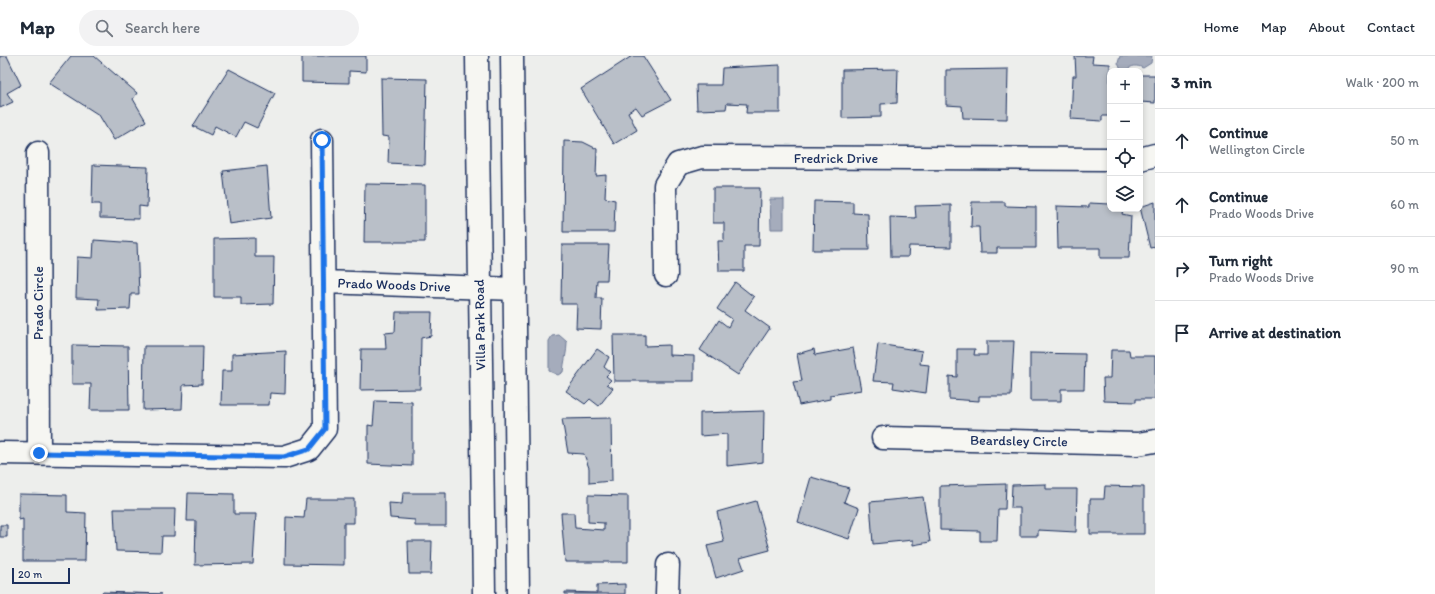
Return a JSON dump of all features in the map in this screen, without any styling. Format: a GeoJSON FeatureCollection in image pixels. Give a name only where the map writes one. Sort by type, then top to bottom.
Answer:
{"type":"FeatureCollection","features":[{"type":"Feature","properties":{"kind":"street","name":"Villa Park Road"},"geometry":{"type":"LineString","coordinates":[[477,56],[484,594]]}},
{"type":"Feature","properties":{"kind":"street"},"geometry":{"type":"LineString","coordinates":[[512,56],[518,594]]}},
{"type":"Feature","properties":{"kind":"street"},"geometry":{"type":"LineString","coordinates":[[322,140],[324,282]]}},
{"type":"Feature","properties":{"kind":"street","name":"Prado Circle"},"geometry":{"type":"LineString","coordinates":[[38,153],[39,453]]}},
{"type":"Feature","properties":{"kind":"street"},"geometry":{"type":"LineString","coordinates":[[1143,158],[1155,155]]}},
{"type":"Feature","properties":{"kind":"street","name":"Fredrick Drive"},"geometry":{"type":"LineString","coordinates":[[666,275],[665,185],[678,164],[702,157],[1107,159]]}},
{"type":"Feature","properties":{"kind":"street","name":"Prado Woods Drive"},"geometry":{"type":"LineString","coordinates":[[0,453],[284,457],[309,449],[325,429],[324,282],[515,289]]}},
{"type":"Feature","properties":{"kind":"street","name":"Beardsley Circle"},"geometry":{"type":"LineString","coordinates":[[884,438],[1138,444],[1155,441]]}},
{"type":"Feature","properties":{"kind":"street"},"geometry":{"type":"LineString","coordinates":[[668,565],[668,594]]}},
{"type":"Feature","properties":{"kind":"water"},"geometry":{"type":"Polygon","coordinates":[[[1120,56],[1152,56],[1151,63],[1143,68],[1135,66],[1130,68],[1120,68],[1118,63],[1120,56]]]}},
{"type":"Feature","properties":{"kind":"water"},"geometry":{"type":"Polygon","coordinates":[[[770,199],[784,199],[784,229],[771,229],[770,199]]]}},
{"type":"Feature","properties":{"kind":"water"},"geometry":{"type":"Polygon","coordinates":[[[559,335],[567,342],[567,350],[563,372],[558,375],[549,371],[549,341],[552,336],[559,335]]]}},
{"type":"Feature","properties":{"kind":"building"},"geometry":{"type":"Polygon","coordinates":[[[0,56],[7,56],[21,85],[7,93],[13,102],[0,108],[0,56]]]}},
{"type":"Feature","properties":{"kind":"building"},"geometry":{"type":"Polygon","coordinates":[[[71,56],[94,56],[137,93],[133,99],[146,121],[114,140],[99,115],[49,83],[71,56]]]}},
{"type":"Feature","properties":{"kind":"building"},"geometry":{"type":"Polygon","coordinates":[[[302,56],[366,56],[366,72],[349,71],[349,83],[302,82],[302,56]]]}},
{"type":"Feature","properties":{"kind":"building"},"geometry":{"type":"Polygon","coordinates":[[[632,56],[643,56],[671,100],[642,115],[636,107],[628,112],[637,130],[614,144],[581,89],[632,56]]]}},
{"type":"Feature","properties":{"kind":"building"},"geometry":{"type":"Polygon","coordinates":[[[1075,56],[1093,56],[1092,63],[1110,64],[1110,68],[1107,68],[1107,116],[1102,116],[1102,121],[1071,119],[1073,76],[1076,76],[1075,56]]]}},
{"type":"Feature","properties":{"kind":"building"},"geometry":{"type":"Polygon","coordinates":[[[780,65],[780,113],[746,113],[747,104],[727,103],[726,109],[697,110],[696,85],[721,85],[722,68],[780,65]]]}},
{"type":"Feature","properties":{"kind":"building"},"geometry":{"type":"Polygon","coordinates":[[[229,69],[275,93],[257,128],[244,122],[236,137],[215,126],[211,135],[193,126],[229,69]]]}},
{"type":"Feature","properties":{"kind":"building"},"geometry":{"type":"Polygon","coordinates":[[[898,69],[897,103],[881,104],[881,117],[842,118],[842,70],[898,69]]]}},
{"type":"Feature","properties":{"kind":"building"},"geometry":{"type":"Polygon","coordinates":[[[1008,69],[1007,119],[963,118],[962,106],[946,105],[946,70],[1008,69]]]}},
{"type":"Feature","properties":{"kind":"building"},"geometry":{"type":"Polygon","coordinates":[[[1143,75],[1155,75],[1155,103],[1143,102],[1143,75]]]}},
{"type":"Feature","properties":{"kind":"building"},"geometry":{"type":"Polygon","coordinates":[[[381,78],[427,79],[425,165],[388,163],[389,137],[382,136],[381,78]]]}},
{"type":"Feature","properties":{"kind":"building"},"geometry":{"type":"Polygon","coordinates":[[[564,141],[583,142],[597,149],[596,176],[606,175],[605,198],[615,200],[614,232],[563,232],[564,141]]]}},
{"type":"Feature","properties":{"kind":"building"},"geometry":{"type":"Polygon","coordinates":[[[93,165],[148,167],[147,207],[139,206],[139,219],[100,218],[100,204],[92,204],[93,165]]]}},
{"type":"Feature","properties":{"kind":"building"},"geometry":{"type":"Polygon","coordinates":[[[267,166],[271,218],[229,224],[223,171],[267,166]]]}},
{"type":"Feature","properties":{"kind":"building"},"geometry":{"type":"Polygon","coordinates":[[[365,184],[425,185],[425,242],[364,242],[365,184]]]}},
{"type":"Feature","properties":{"kind":"building"},"geometry":{"type":"Polygon","coordinates":[[[713,188],[760,188],[759,246],[744,246],[744,271],[719,271],[718,241],[724,241],[724,223],[713,223],[713,188]]]}},
{"type":"Feature","properties":{"kind":"building"},"geometry":{"type":"Polygon","coordinates":[[[814,201],[853,202],[853,213],[868,214],[869,250],[813,250],[814,201]]]}},
{"type":"Feature","properties":{"kind":"building"},"geometry":{"type":"Polygon","coordinates":[[[972,202],[1005,202],[1005,206],[1036,207],[1036,248],[997,248],[997,253],[980,253],[979,227],[971,227],[972,202]]]}},
{"type":"Feature","properties":{"kind":"building"},"geometry":{"type":"Polygon","coordinates":[[[1155,202],[1155,247],[1150,248],[1141,212],[1143,212],[1143,206],[1155,202]]]}},
{"type":"Feature","properties":{"kind":"building"},"geometry":{"type":"Polygon","coordinates":[[[1089,203],[1107,204],[1107,212],[1122,212],[1122,214],[1131,216],[1129,258],[1100,258],[1100,248],[1058,248],[1057,206],[1089,207],[1089,203]]]}},
{"type":"Feature","properties":{"kind":"building"},"geometry":{"type":"Polygon","coordinates":[[[951,205],[951,247],[909,246],[908,257],[891,257],[890,217],[916,218],[915,206],[951,205]]]}},
{"type":"Feature","properties":{"kind":"building"},"geometry":{"type":"Polygon","coordinates":[[[255,238],[255,257],[274,257],[273,304],[241,305],[241,297],[214,297],[214,239],[255,238]]]}},
{"type":"Feature","properties":{"kind":"building"},"geometry":{"type":"Polygon","coordinates":[[[94,240],[137,243],[139,294],[131,294],[130,309],[98,310],[99,299],[76,298],[77,257],[93,258],[94,240]]]}},
{"type":"Feature","properties":{"kind":"building"},"geometry":{"type":"Polygon","coordinates":[[[562,245],[609,245],[607,280],[597,280],[596,298],[602,298],[601,329],[576,328],[577,304],[561,304],[562,245]]]}},
{"type":"Feature","properties":{"kind":"building"},"geometry":{"type":"Polygon","coordinates":[[[735,282],[754,297],[745,310],[770,328],[738,375],[700,350],[719,320],[728,327],[732,319],[717,309],[735,282]]]}},
{"type":"Feature","properties":{"kind":"building"},"geometry":{"type":"Polygon","coordinates":[[[396,312],[432,312],[431,336],[421,338],[420,389],[360,390],[361,349],[386,349],[385,333],[395,332],[396,312]]]}},
{"type":"Feature","properties":{"kind":"building"},"geometry":{"type":"Polygon","coordinates":[[[613,335],[645,335],[645,346],[669,345],[669,355],[694,356],[694,381],[614,381],[613,335]]]}},
{"type":"Feature","properties":{"kind":"building"},"geometry":{"type":"Polygon","coordinates":[[[987,341],[1014,341],[1011,396],[979,396],[979,401],[949,399],[949,376],[957,377],[957,349],[975,349],[974,355],[987,355],[987,341]]]}},
{"type":"Feature","properties":{"kind":"building"},"geometry":{"type":"Polygon","coordinates":[[[878,344],[922,351],[920,364],[929,365],[926,393],[893,388],[894,382],[873,381],[878,344]]]}},
{"type":"Feature","properties":{"kind":"building"},"geometry":{"type":"Polygon","coordinates":[[[72,345],[128,346],[129,410],[90,410],[91,384],[72,384],[72,345]]]}},
{"type":"Feature","properties":{"kind":"building"},"geometry":{"type":"Polygon","coordinates":[[[144,346],[203,346],[202,384],[183,385],[182,409],[143,410],[144,346]]]}},
{"type":"Feature","properties":{"kind":"building"},"geometry":{"type":"Polygon","coordinates":[[[853,348],[861,390],[830,395],[830,399],[799,405],[793,382],[802,381],[797,354],[814,349],[815,355],[853,348]]]}},
{"type":"Feature","properties":{"kind":"building"},"geometry":{"type":"Polygon","coordinates":[[[597,349],[609,357],[604,367],[610,372],[606,376],[611,380],[607,384],[613,388],[599,406],[590,399],[585,404],[566,391],[597,349]]]}},
{"type":"Feature","properties":{"kind":"building"},"geometry":{"type":"Polygon","coordinates":[[[1111,350],[1129,350],[1130,356],[1155,356],[1155,399],[1136,399],[1136,402],[1104,401],[1103,378],[1110,378],[1111,350]]]}},
{"type":"Feature","properties":{"kind":"building"},"geometry":{"type":"Polygon","coordinates":[[[286,351],[285,394],[270,393],[269,405],[221,405],[222,371],[232,371],[232,354],[286,351]]]}},
{"type":"Feature","properties":{"kind":"building"},"geometry":{"type":"Polygon","coordinates":[[[1030,353],[1085,354],[1084,389],[1061,389],[1061,401],[1030,401],[1030,353]]]}},
{"type":"Feature","properties":{"kind":"building"},"geometry":{"type":"Polygon","coordinates":[[[375,401],[412,402],[412,466],[368,464],[368,425],[373,426],[375,401]]]}},
{"type":"Feature","properties":{"kind":"building"},"geometry":{"type":"Polygon","coordinates":[[[764,411],[763,462],[727,466],[727,434],[700,436],[700,413],[764,411]]]}},
{"type":"Feature","properties":{"kind":"building"},"geometry":{"type":"Polygon","coordinates":[[[611,418],[612,481],[589,483],[589,468],[584,454],[568,453],[562,419],[611,418]]]}},
{"type":"Feature","properties":{"kind":"building"},"geometry":{"type":"Polygon","coordinates":[[[811,477],[849,488],[844,502],[859,508],[849,539],[798,522],[811,477]]]}},
{"type":"Feature","properties":{"kind":"building"},"geometry":{"type":"Polygon","coordinates":[[[1006,484],[1005,509],[998,509],[997,541],[980,541],[980,531],[940,530],[940,486],[1006,484]]]}},
{"type":"Feature","properties":{"kind":"building"},"geometry":{"type":"Polygon","coordinates":[[[1046,484],[1046,489],[1077,489],[1076,532],[1038,530],[1038,536],[1020,536],[1020,508],[1011,508],[1012,485],[1046,484]]]}},
{"type":"Feature","properties":{"kind":"building"},"geometry":{"type":"Polygon","coordinates":[[[1105,486],[1144,487],[1144,534],[1090,534],[1090,499],[1104,499],[1105,486]]]}},
{"type":"Feature","properties":{"kind":"building"},"geometry":{"type":"Polygon","coordinates":[[[188,493],[234,494],[234,514],[256,514],[253,564],[195,565],[196,521],[187,521],[188,493]]]}},
{"type":"Feature","properties":{"kind":"building"},"geometry":{"type":"Polygon","coordinates":[[[403,493],[446,493],[446,526],[415,526],[415,520],[390,518],[389,503],[402,504],[403,493]]]}},
{"type":"Feature","properties":{"kind":"building"},"geometry":{"type":"Polygon","coordinates":[[[19,494],[67,495],[67,512],[86,513],[85,561],[23,561],[23,519],[19,520],[19,494]]]}},
{"type":"Feature","properties":{"kind":"building"},"geometry":{"type":"Polygon","coordinates":[[[588,495],[628,496],[628,562],[565,562],[561,513],[574,513],[575,528],[604,530],[604,523],[588,522],[588,495]]]}},
{"type":"Feature","properties":{"kind":"building"},"geometry":{"type":"Polygon","coordinates":[[[923,497],[930,542],[913,545],[913,540],[873,544],[870,502],[923,497]]]}},
{"type":"Feature","properties":{"kind":"building"},"geometry":{"type":"Polygon","coordinates":[[[306,499],[354,499],[354,523],[344,523],[344,565],[285,564],[286,517],[304,518],[306,499]]]}},
{"type":"Feature","properties":{"kind":"building"},"geometry":{"type":"Polygon","coordinates":[[[756,501],[770,550],[740,558],[744,569],[716,578],[707,546],[724,542],[717,512],[756,501]]]}},
{"type":"Feature","properties":{"kind":"building"},"geometry":{"type":"Polygon","coordinates":[[[114,509],[175,509],[174,536],[162,536],[161,552],[116,551],[114,509]]]}},
{"type":"Feature","properties":{"kind":"building"},"geometry":{"type":"Polygon","coordinates":[[[0,525],[7,525],[7,537],[0,537],[0,525]]]}},
{"type":"Feature","properties":{"kind":"building"},"geometry":{"type":"Polygon","coordinates":[[[408,541],[432,541],[431,574],[409,574],[408,541]]]}},
{"type":"Feature","properties":{"kind":"building"},"geometry":{"type":"Polygon","coordinates":[[[625,584],[625,594],[565,594],[565,592],[597,593],[597,585],[625,584]]]}},
{"type":"Feature","properties":{"kind":"building"},"geometry":{"type":"Polygon","coordinates":[[[102,592],[162,594],[102,594],[102,592]]]}},
{"type":"Feature","properties":{"kind":"route"},"geometry":{"type":"LineString","coordinates":[[39,453],[284,457],[309,449],[325,429],[322,140]]}}]}
